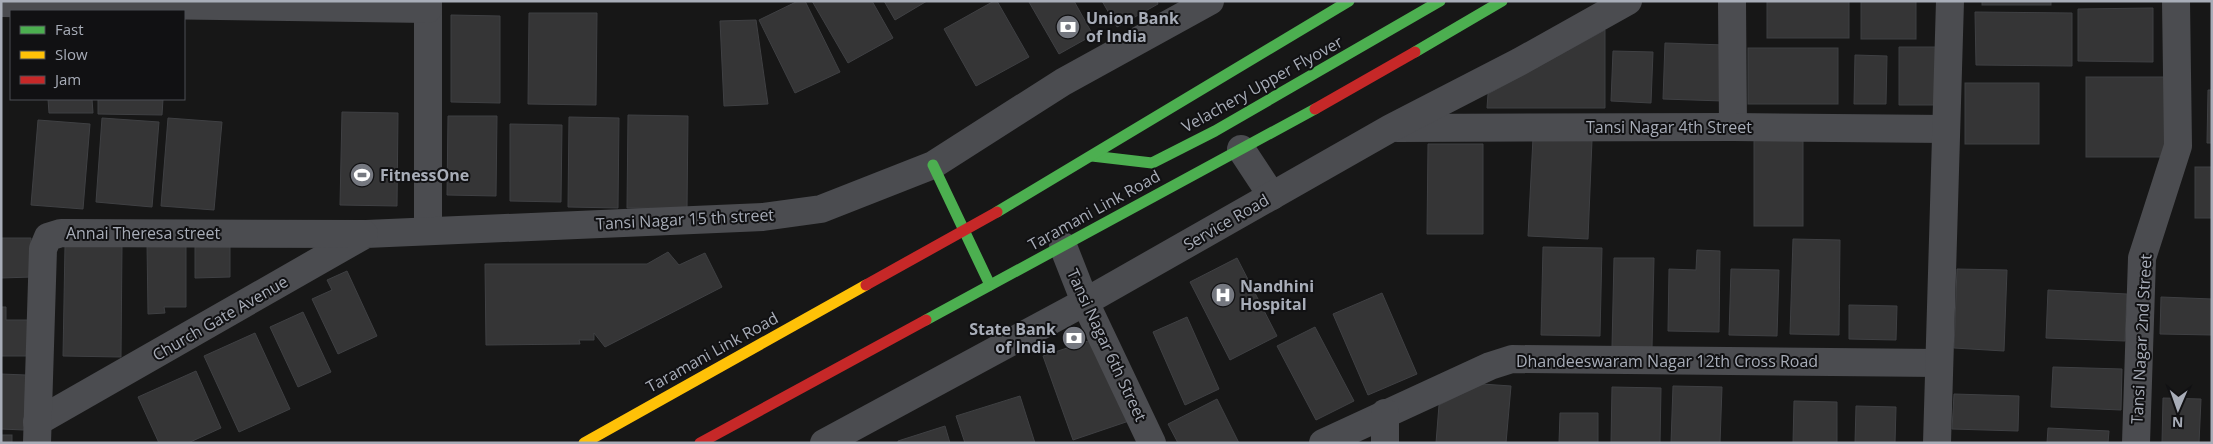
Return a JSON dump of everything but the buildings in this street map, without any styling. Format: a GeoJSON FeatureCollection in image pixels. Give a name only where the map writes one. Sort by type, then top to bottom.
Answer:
{"type":"FeatureCollection","features":[{"type":"Feature","properties":{"kind":"main road","name":"Taramani Link Road"},"geometry":{"type":"LineString","coordinates":[[584,443],[1022,198],[1280,40],[1349,1]]}},
{"type":"Feature","properties":{"kind":"main road","name":"Velachery Upper Flyover"},"geometry":{"type":"LineString","coordinates":[[1092,156],[1152,163],[1215,131],[1440,1]]}},
{"type":"Feature","properties":{"kind":"main road","name":"Taramani Link Road"},"geometry":{"type":"LineString","coordinates":[[700,443],[1336,98],[1502,1]]}},
{"type":"Feature","properties":{"kind":"main road"},"geometry":{"type":"LineString","coordinates":[[934,165],[990,285]]}},
{"type":"Feature","properties":{"kind":"street","name":"Tansi Nagar 15 th street"},"geometry":{"type":"LineString","coordinates":[[428,230],[764,217],[821,209],[934,165],[1063,82],[1210,1]]}},
{"type":"Feature","properties":{"kind":"street","name":"Service Road"},"geometry":{"type":"LineString","coordinates":[[824,443],[1085,302],[1392,128],[1519,62],[1628,1]]}},
{"type":"Feature","properties":{"kind":"street"},"geometry":{"type":"LineString","coordinates":[[1732,1],[1734,127]]}},
{"type":"Feature","properties":{"kind":"street"},"geometry":{"type":"LineString","coordinates":[[1937,443],[1950,1]]}},
{"type":"Feature","properties":{"kind":"street","name":"Tansi Nagar 2nd Street"},"geometry":{"type":"LineString","coordinates":[[2136,443],[2142,258],[2178,146],[2176,1]]}},
{"type":"Feature","properties":{"kind":"street"},"geometry":{"type":"LineString","coordinates":[[1,3],[428,5],[428,230]]}},
{"type":"Feature","properties":{"kind":"street","name":"Tansi Nagar 4th Street"},"geometry":{"type":"LineString","coordinates":[[1392,128],[1734,127],[1946,129]]}},
{"type":"Feature","properties":{"kind":"street"},"geometry":{"type":"LineString","coordinates":[[1242,149],[1272,196]]}},
{"type":"Feature","properties":{"kind":"street","name":"Church Gate Avenue"},"geometry":{"type":"LineString","coordinates":[[37,433],[366,234],[428,230]]}},
{"type":"Feature","properties":{"kind":"street","name":"Annai Theresa street"},"geometry":{"type":"LineString","coordinates":[[37,433],[43,249],[48,237],[61,233],[366,234]]}},
{"type":"Feature","properties":{"kind":"street","name":"Tansi Nagar 6th Street"},"geometry":{"type":"LineString","coordinates":[[1063,246],[1085,302],[1152,443]]}},
{"type":"Feature","properties":{"kind":"street","name":"Dhandeeswaram Nagar 12th Cross Road"},"geometry":{"type":"LineString","coordinates":[[1323,443],[1490,366],[1512,359],[1938,363]]}},
{"type":"Feature","properties":{"kind":"street"},"geometry":{"type":"LineString","coordinates":[[1385,443],[1386,413]]}},
{"type":"Feature","properties":{"kind":"traffic: fast"},"geometry":{"type":"LineString","coordinates":[[997,212],[1349,1]]}},
{"type":"Feature","properties":{"kind":"traffic: fast"},"geometry":{"type":"LineString","coordinates":[[1092,156],[1152,163],[1215,131],[1440,1]]}},
{"type":"Feature","properties":{"kind":"traffic: fast"},"geometry":{"type":"LineString","coordinates":[[1415,52],[1502,1]]}},
{"type":"Feature","properties":{"kind":"traffic: fast"},"geometry":{"type":"LineString","coordinates":[[926,320],[1315,109]]}},
{"type":"Feature","properties":{"kind":"traffic: fast"},"geometry":{"type":"LineString","coordinates":[[933,165],[990,285]]}},
{"type":"Feature","properties":{"kind":"traffic: slow"},"geometry":{"type":"LineString","coordinates":[[584,443],[866,285]]}},
{"type":"Feature","properties":{"kind":"traffic: jam"},"geometry":{"type":"LineString","coordinates":[[1315,109],[1415,52]]}},
{"type":"Feature","properties":{"kind":"traffic: jam"},"geometry":{"type":"LineString","coordinates":[[866,285],[997,212]]}},
{"type":"Feature","properties":{"kind":"traffic: jam"},"geometry":{"type":"LineString","coordinates":[[700,443],[926,320]]}},
{"type":"Feature","properties":{"kind":"place","name":"Union Bank of India"},"geometry":{"type":"Point","coordinates":[1068,27]}},
{"type":"Feature","properties":{"kind":"place","name":"FitnessOne"},"geometry":{"type":"Point","coordinates":[362,175]}},
{"type":"Feature","properties":{"kind":"place","name":"Nandhini Hospital"},"geometry":{"type":"Point","coordinates":[1223,295]}},
{"type":"Feature","properties":{"kind":"place","name":"State Bank of India"},"geometry":{"type":"Point","coordinates":[1074,338]}}]}
